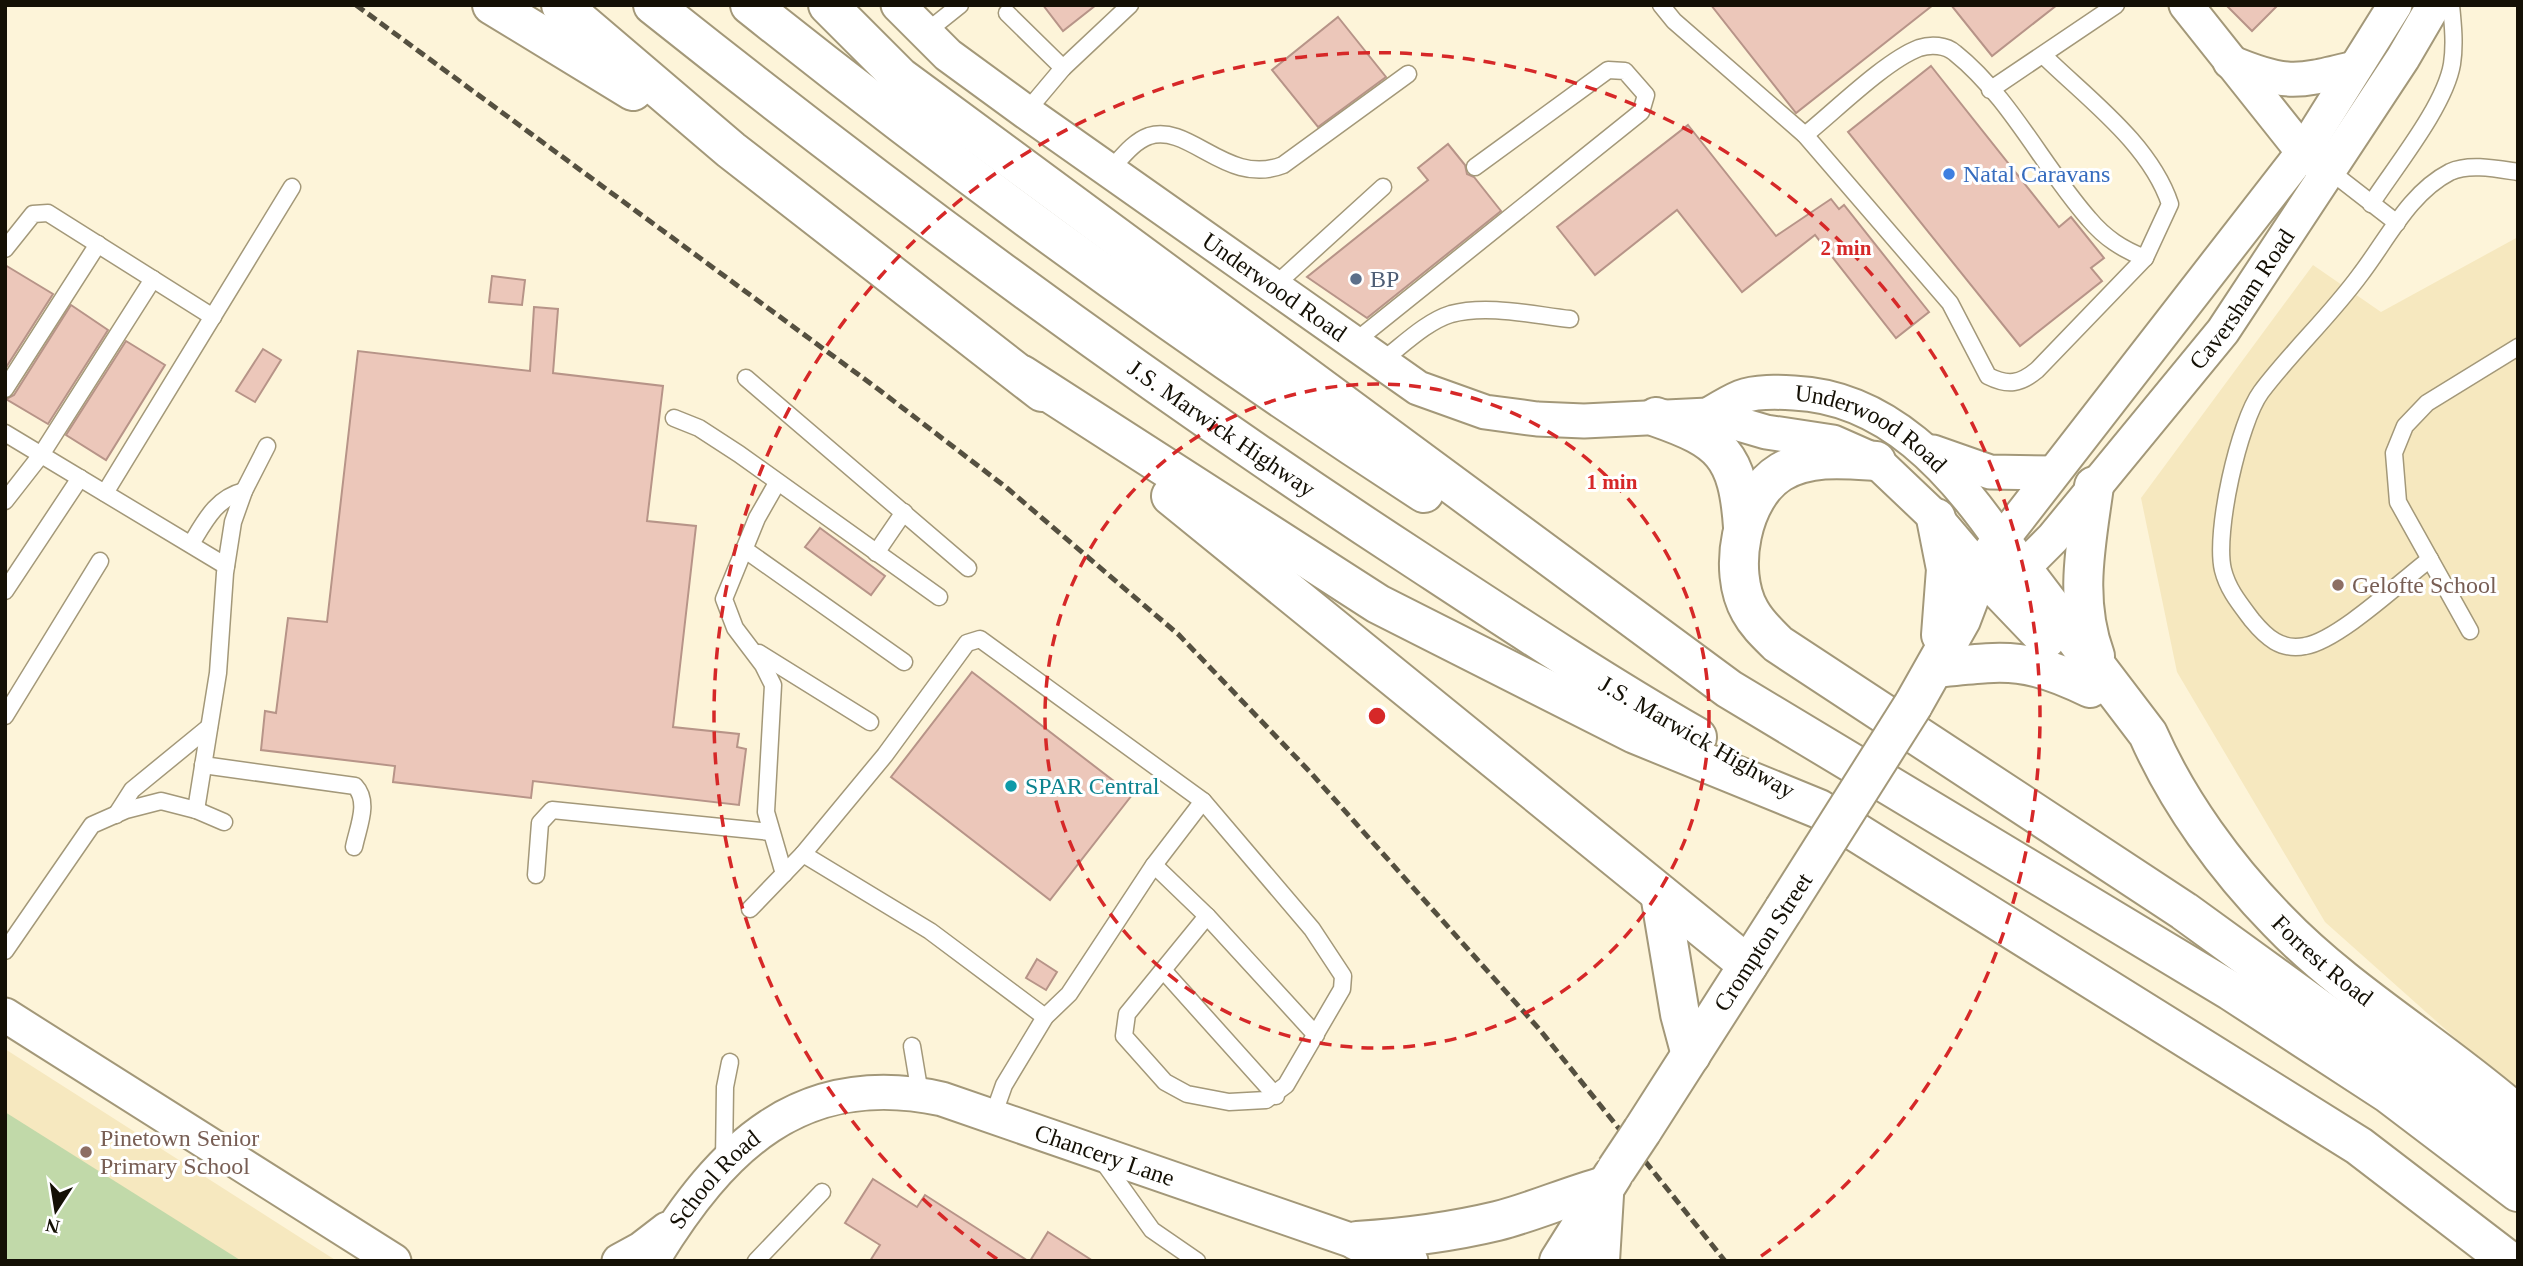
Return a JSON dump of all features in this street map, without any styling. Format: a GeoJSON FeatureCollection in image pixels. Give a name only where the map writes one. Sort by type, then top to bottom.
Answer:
{"type":"FeatureCollection","features":[{"type":"Feature","properties":{"kind":"main road"},"geometry":{"type":"LineString","coordinates":[[492,5],[731,150]]}},
{"type":"Feature","properties":{"kind":"main road"},"geometry":{"type":"LineString","coordinates":[[561,5],[731,150],[1022,375],[1748,965]]}},
{"type":"Feature","properties":{"kind":"main road","name":"J.S. Marwick Highway"},"geometry":{"type":"LineString","coordinates":[[653,5],[1029,295],[1152,383],[1603,683],[1819,809]]}},
{"type":"Feature","properties":{"kind":"main road"},"geometry":{"type":"LineString","coordinates":[[750,5],[1036,226],[1311,419],[1729,689],[2231,991],[2389,1094],[2518,1192]]}},
{"type":"Feature","properties":{"kind":"main road"},"geometry":{"type":"LineString","coordinates":[[828,5],[901,77],[1729,689]]}},
{"type":"Feature","properties":{"kind":"main road"},"geometry":{"type":"LineString","coordinates":[[1022,375],[1378,604],[1635,734],[1819,809],[2359,1146],[2509,1261]]}},
{"type":"Feature","properties":{"kind":"main road"},"geometry":{"type":"LineString","coordinates":[[1656,417],[1701,434],[1725,456],[1736,480],[1743,528],[1740,575],[1744,597],[1750,611],[1778,644],[2184,911],[2455,1108],[2518,1161]]}},
{"type":"Feature","properties":{"kind":"main road"},"geometry":{"type":"LineString","coordinates":[[1743,528],[1756,494],[1781,472],[1833,458],[1876,461]]}},
{"type":"Feature","properties":{"kind":"main road"},"geometry":{"type":"LineString","coordinates":[[1936,518],[1946,569],[1944,622],[1934,668],[2016,661],[2062,674],[2095,679],[2082,600],[2082,563],[2094,486]]}},
{"type":"Feature","properties":{"kind":"main road","name":"Crompton Street"},"geometry":{"type":"LineString","coordinates":[[1559,1261],[1913,705],[1961,620],[2001,568]]}},
{"type":"Feature","properties":{"kind":"main road","name":"Forrest Road"},"geometry":{"type":"LineString","coordinates":[[2001,568],[2095,679],[2148,734],[2164,770],[2228,863],[2278,922],[2352,984],[2477,1079],[2518,1115]]}},
{"type":"Feature","properties":{"kind":"main road"},"geometry":{"type":"LineString","coordinates":[[1660,894],[1680,1014],[1682,1068]]}},
{"type":"Feature","properties":{"kind":"main road"},"geometry":{"type":"LineString","coordinates":[[1349,1243],[1415,1237],[1498,1221],[1611,1178],[1600,1261]]}},
{"type":"Feature","properties":{"kind":"street","name":"Underwood Road"},"geometry":{"type":"LineString","coordinates":[[898,5],[948,55],[1108,172],[1418,388],[1485,412],[1584,421],[1707,415],[1766,432],[1832,442],[1876,461],[1936,518],[2001,568]]}},
{"type":"Feature","properties":{"kind":"street"},"geometry":{"type":"LineString","coordinates":[[2186,5],[2303,152],[2330,171]]}},
{"type":"Feature","properties":{"kind":"street","name":"Caversham Road"},"geometry":{"type":"LineString","coordinates":[[2001,568],[2053,473],[2303,152],[2395,5]]}},
{"type":"Feature","properties":{"kind":"street","name":"Caversham Road"},"geometry":{"type":"LineString","coordinates":[[2001,568],[2053,538],[2223,331],[2330,171],[2434,5]]}},
{"type":"Feature","properties":{"kind":"street"},"geometry":{"type":"LineString","coordinates":[[2230,62],[2283,81],[2306,80],[2355,68]]}},
{"type":"Feature","properties":{"kind":"street","name":"Underwood Road"},"geometry":{"type":"LineString","coordinates":[[1707,415],[1743,396],[1777,392],[1813,394],[1850,402],[1890,423],[1964,488],[2001,568]]}},
{"type":"Feature","properties":{"kind":"street"},"geometry":{"type":"LineString","coordinates":[[1921,448],[1990,472],[2053,473]]}},
{"type":"Feature","properties":{"kind":"street"},"geometry":{"type":"LineString","coordinates":[[5,1015],[394,1261]]}},
{"type":"Feature","properties":{"kind":"street","name":"Chancery Lane"},"geometry":{"type":"LineString","coordinates":[[793,1111],[839,1095],[887,1090],[920,1094],[1096,1151],[1349,1243],[1411,1261]]}},
{"type":"Feature","properties":{"kind":"street","name":"School Road"},"geometry":{"type":"LineString","coordinates":[[652,1261],[674,1223],[705,1182],[793,1111]]}},
{"type":"Feature","properties":{"kind":"street"},"geometry":{"type":"LineString","coordinates":[[620,1261],[642,1249],[674,1223]]}},
{"type":"Feature","properties":{"kind":"lane"},"geometry":{"type":"LineString","coordinates":[[925,33],[960,5]]}},
{"type":"Feature","properties":{"kind":"lane"},"geometry":{"type":"LineString","coordinates":[[1026,112],[1063,68],[1130,5]]}},
{"type":"Feature","properties":{"kind":"lane"},"geometry":{"type":"LineString","coordinates":[[1661,5],[1674,21],[1805,135],[1950,303],[1988,376],[2011,384],[2024,381],[2037,370],[2145,258],[2170,204],[2164,186],[2123,134],[2043,57]]}},
{"type":"Feature","properties":{"kind":"lane"},"geometry":{"type":"LineString","coordinates":[[1990,90],[2043,57],[2116,5]]}},
{"type":"Feature","properties":{"kind":"lane"},"geometry":{"type":"LineString","coordinates":[[2371,204],[2444,91],[2452,65],[2454,36],[2451,5]]}},
{"type":"Feature","properties":{"kind":"lane"},"geometry":{"type":"LineString","coordinates":[[1007,13],[1063,68]]}},
{"type":"Feature","properties":{"kind":"lane"},"geometry":{"type":"LineString","coordinates":[[1805,135],[1902,57],[1921,47],[1938,45],[1953,51],[1990,90],[2088,219],[2121,249],[2145,258]]}},
{"type":"Feature","properties":{"kind":"lane"},"geometry":{"type":"LineString","coordinates":[[1352,344],[1641,112],[1646,95],[1625,71],[1608,70],[1475,167]]}},
{"type":"Feature","properties":{"kind":"lane"},"geometry":{"type":"LineString","coordinates":[[1108,172],[1134,145],[1147,137],[1160,134],[1175,137],[1242,169],[1268,171],[1283,165],[1408,74]]}},
{"type":"Feature","properties":{"kind":"lane"},"geometry":{"type":"LineString","coordinates":[[2430,559],[2333,634],[2307,646],[2291,648],[2264,635],[2237,601],[2222,567],[2221,522],[2253,405],[2360,276],[2396,223],[2425,189],[2452,171],[2483,168],[2518,172]]}},
{"type":"Feature","properties":{"kind":"lane"},"geometry":{"type":"LineString","coordinates":[[2330,171],[2396,223]]}},
{"type":"Feature","properties":{"kind":"lane"},"geometry":{"type":"LineString","coordinates":[[105,493],[292,187]]}},
{"type":"Feature","properties":{"kind":"lane"},"geometry":{"type":"LineString","coordinates":[[1273,287],[1383,187]]}},
{"type":"Feature","properties":{"kind":"lane"},"geometry":{"type":"LineString","coordinates":[[5,249],[33,215],[48,214],[213,317]]}},
{"type":"Feature","properties":{"kind":"lane"},"geometry":{"type":"LineString","coordinates":[[5,389],[98,244]]}},
{"type":"Feature","properties":{"kind":"lane"},"geometry":{"type":"LineString","coordinates":[[5,501],[41,454],[153,279]]}},
{"type":"Feature","properties":{"kind":"lane"},"geometry":{"type":"LineString","coordinates":[[1379,363],[1429,326],[1451,314],[1494,311],[1570,319]]}},
{"type":"Feature","properties":{"kind":"lane"},"geometry":{"type":"LineString","coordinates":[[2470,631],[2398,502],[2393,473],[2398,439],[2405,426],[2427,403],[2518,347]]}},
{"type":"Feature","properties":{"kind":"lane"},"geometry":{"type":"LineString","coordinates":[[746,378],[968,568]]}},
{"type":"Feature","properties":{"kind":"lane"},"geometry":{"type":"LineString","coordinates":[[674,418],[710,435],[939,597]]}},
{"type":"Feature","properties":{"kind":"lane"},"geometry":{"type":"LineString","coordinates":[[5,433],[226,566]]}},
{"type":"Feature","properties":{"kind":"lane"},"geometry":{"type":"LineString","coordinates":[[196,810],[218,673],[226,566],[233,522],[244,491],[267,446]]}},
{"type":"Feature","properties":{"kind":"lane"},"geometry":{"type":"LineString","coordinates":[[5,591],[80,478]]}},
{"type":"Feature","properties":{"kind":"lane"},"geometry":{"type":"LineString","coordinates":[[777,483],[757,518],[724,599],[732,622],[769,675],[774,696],[766,811],[784,874]]}},
{"type":"Feature","properties":{"kind":"lane"},"geometry":{"type":"LineString","coordinates":[[191,544],[215,507],[230,495],[244,491]]}},
{"type":"Feature","properties":{"kind":"lane"},"geometry":{"type":"LineString","coordinates":[[876,553],[904,512]]}},
{"type":"Feature","properties":{"kind":"lane"},"geometry":{"type":"LineString","coordinates":[[744,549],[904,662]]}},
{"type":"Feature","properties":{"kind":"lane"},"geometry":{"type":"LineString","coordinates":[[5,716],[100,561]]}},
{"type":"Feature","properties":{"kind":"lane"},"geometry":{"type":"LineString","coordinates":[[750,909],[803,854],[885,755],[967,643],[975,639],[985,641],[1203,801],[1312,929],[1341,969],[1342,989],[1286,1085],[1276,1096],[1254,1103],[1216,1101],[1187,1094],[1165,1082],[1127,1042],[1124,1029],[1127,1014],[1207,916]]}},
{"type":"Feature","properties":{"kind":"lane"},"geometry":{"type":"LineString","coordinates":[[750,648],[870,722]]}},
{"type":"Feature","properties":{"kind":"lane"},"geometry":{"type":"LineString","coordinates":[[117,814],[131,790],[209,727]]}},
{"type":"Feature","properties":{"kind":"lane"},"geometry":{"type":"LineString","coordinates":[[203,765],[355,786],[361,792],[363,807],[354,847]]}},
{"type":"Feature","properties":{"kind":"lane"},"geometry":{"type":"LineString","coordinates":[[5,951],[92,825],[117,814],[161,801],[196,810],[224,822]]}},
{"type":"Feature","properties":{"kind":"lane"},"geometry":{"type":"LineString","coordinates":[[993,1116],[1004,1084],[1045,1017],[1069,993],[1154,865],[1203,801]]}},
{"type":"Feature","properties":{"kind":"lane"},"geometry":{"type":"LineString","coordinates":[[536,875],[540,823],[552,810],[771,832]]}},
{"type":"Feature","properties":{"kind":"lane"},"geometry":{"type":"LineString","coordinates":[[803,854],[930,931],[1045,1017]]}},
{"type":"Feature","properties":{"kind":"lane"},"geometry":{"type":"LineString","coordinates":[[1154,865],[1207,916],[1316,1035]]}},
{"type":"Feature","properties":{"kind":"lane"},"geometry":{"type":"LineString","coordinates":[[1163,970],[1276,1096]]}},
{"type":"Feature","properties":{"kind":"lane"},"geometry":{"type":"LineString","coordinates":[[912,1046],[920,1094]]}},
{"type":"Feature","properties":{"kind":"lane"},"geometry":{"type":"LineString","coordinates":[[724,1164],[725,1087],[730,1062]]}},
{"type":"Feature","properties":{"kind":"lane"},"geometry":{"type":"LineString","coordinates":[[1096,1151],[1152,1230],[1197,1261]]}},
{"type":"Feature","properties":{"kind":"lane"},"geometry":{"type":"LineString","coordinates":[[756,1261],[822,1192]]}},
{"type":"Feature","properties":{"kind":"shaded area","name":"Gelofte School"},"geometry":{"type":"Polygon","coordinates":[[[2518,237],[2518,1094],[2325,922],[2177,672],[2141,498],[2313,265],[2381,312],[2518,237]]]}},
{"type":"Feature","properties":{"kind":"shaded area","name":"Pinetown Senior Primary School"},"geometry":{"type":"Polygon","coordinates":[[[5,1049],[329,1256],[337,1261],[5,1261],[5,1049]]]}},
{"type":"Feature","properties":{"kind":"green space"},"geometry":{"type":"Polygon","coordinates":[[[5,1112],[240,1260],[5,1261],[5,1112]]]}},
{"type":"Feature","properties":{"kind":"building"},"geometry":{"type":"Polygon","coordinates":[[[1043,5],[1096,5],[1063,31],[1043,5]]]}},
{"type":"Feature","properties":{"kind":"building"},"geometry":{"type":"Polygon","coordinates":[[[1711,5],[1933,5],[1796,113],[1711,5]]]}},
{"type":"Feature","properties":{"kind":"building"},"geometry":{"type":"Polygon","coordinates":[[[1951,5],[2057,5],[1992,56],[1951,5]]]}},
{"type":"Feature","properties":{"kind":"building"},"geometry":{"type":"Polygon","coordinates":[[[2226,5],[2278,5],[2252,31],[2226,5]]]}},
{"type":"Feature","properties":{"kind":"building"},"geometry":{"type":"Polygon","coordinates":[[[1338,17],[1386,77],[1318,127],[1272,70],[1338,17]]]}},
{"type":"Feature","properties":{"kind":"building","name":"Natal Caravans"},"geometry":{"type":"Polygon","coordinates":[[[1931,66],[2059,227],[2071,217],[2104,258],[2091,268],[2102,281],[2020,346],[1848,132],[1931,66]]]}},
{"type":"Feature","properties":{"kind":"building"},"geometry":{"type":"Polygon","coordinates":[[[1688,125],[1776,236],[1831,199],[1839,209],[1844,205],[1929,312],[1896,338],[1815,235],[1742,292],[1677,210],[1595,275],[1557,227],[1688,125]]]}},
{"type":"Feature","properties":{"kind":"building"},"geometry":{"type":"Polygon","coordinates":[[[1448,144],[1465,165],[1467,174],[1474,177],[1501,211],[1367,318],[1307,277],[1428,180],[1418,168],[1448,144]]]}},
{"type":"Feature","properties":{"kind":"building"},"geometry":{"type":"Polygon","coordinates":[[[5,265],[53,294],[5,369],[5,265]]]}},
{"type":"Feature","properties":{"kind":"building"},"geometry":{"type":"Polygon","coordinates":[[[492,276],[525,280],[522,305],[489,302],[492,276]]]}},
{"type":"Feature","properties":{"kind":"building"},"geometry":{"type":"Polygon","coordinates":[[[71,305],[108,330],[48,424],[6,399],[14,395],[71,305]]]}},
{"type":"Feature","properties":{"kind":"building"},"geometry":{"type":"Polygon","coordinates":[[[534,307],[558,309],[553,373],[663,386],[647,521],[696,526],[673,727],[739,734],[737,747],[746,749],[739,805],[533,781],[531,798],[393,782],[395,766],[261,750],[265,711],[276,713],[288,618],[327,622],[358,351],[530,371],[534,307]]]}},
{"type":"Feature","properties":{"kind":"building"},"geometry":{"type":"Polygon","coordinates":[[[126,341],[165,365],[106,460],[66,435],[126,341]]]}},
{"type":"Feature","properties":{"kind":"building"},"geometry":{"type":"Polygon","coordinates":[[[263,349],[281,360],[255,402],[236,391],[263,349]]]}},
{"type":"Feature","properties":{"kind":"building"},"geometry":{"type":"Polygon","coordinates":[[[820,528],[885,576],[871,595],[805,547],[820,528]]]}},
{"type":"Feature","properties":{"kind":"building","name":"SPAR Central"},"geometry":{"type":"Polygon","coordinates":[[[972,672],[1132,795],[1050,900],[891,777],[972,672]]]}},
{"type":"Feature","properties":{"kind":"building"},"geometry":{"type":"Polygon","coordinates":[[[1037,959],[1057,972],[1046,990],[1026,978],[1037,959]]]}},
{"type":"Feature","properties":{"kind":"building"},"geometry":{"type":"Polygon","coordinates":[[[873,1179],[917,1207],[925,1195],[1028,1261],[870,1261],[880,1245],[845,1223],[873,1179]]]}},
{"type":"Feature","properties":{"kind":"building"},"geometry":{"type":"Polygon","coordinates":[[[1048,1232],[1093,1261],[1030,1261],[1048,1232]]]}},
{"type":"Feature","properties":{"kind":"railway"},"geometry":{"type":"LineString","coordinates":[[356,5],[878,389],[1007,488],[1179,635],[1311,773],[1540,1030],[1725,1261]]}},
{"type":"Feature","properties":{"kind":"place","name":"Natal Caravans"},"geometry":{"type":"Point","coordinates":[1949,174]}},
{"type":"Feature","properties":{"kind":"place","name":"BP"},"geometry":{"type":"Point","coordinates":[1356,279]}},
{"type":"Feature","properties":{"kind":"place","name":"Gelofte School"},"geometry":{"type":"Point","coordinates":[2338,585]}},
{"type":"Feature","properties":{"kind":"place","name":"SPAR Central"},"geometry":{"type":"Point","coordinates":[1011,786]}},
{"type":"Feature","properties":{"kind":"place","name":"Pinetown Senior Primary School"},"geometry":{"type":"Point","coordinates":[86,1152]}}]}
